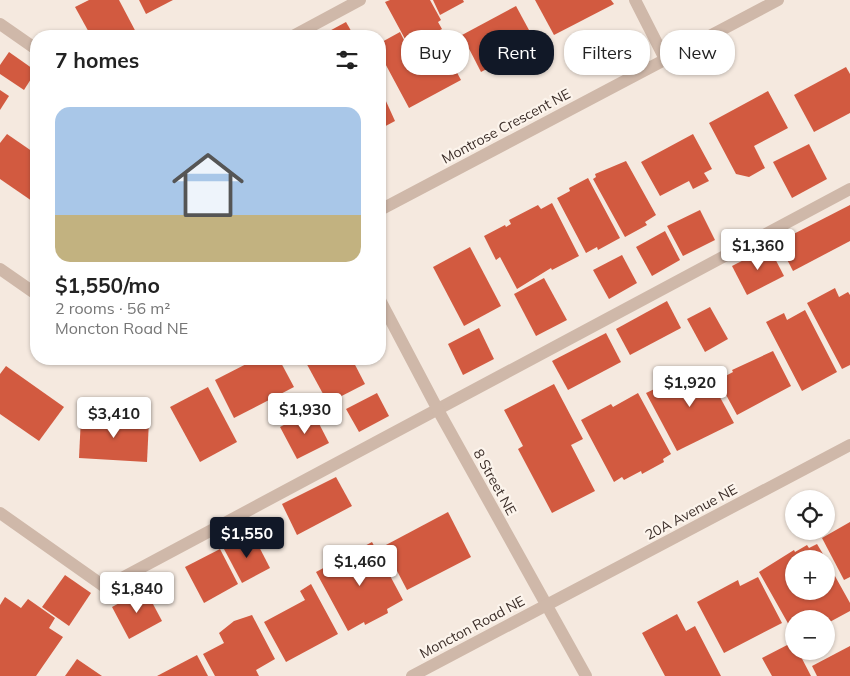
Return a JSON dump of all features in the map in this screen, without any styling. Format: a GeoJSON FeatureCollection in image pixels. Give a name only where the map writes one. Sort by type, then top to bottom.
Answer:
{"type":"FeatureCollection","features":[{"type":"Feature","properties":{"kind":"street"},"geometry":{"type":"LineString","coordinates":[[304,30],[360,0]]}},
{"type":"Feature","properties":{"kind":"street"},"geometry":{"type":"LineString","coordinates":[[635,0],[660,48]]}},
{"type":"Feature","properties":{"kind":"street","name":"Montrose Crescent NE"},"geometry":{"type":"LineString","coordinates":[[720,30],[778,0]]}},
{"type":"Feature","properties":{"kind":"street"},"geometry":{"type":"LineString","coordinates":[[0,24],[30,45]]}},
{"type":"Feature","properties":{"kind":"street","name":"Montrose Crescent NE"},"geometry":{"type":"LineString","coordinates":[[386,207],[660,61]]}},
{"type":"Feature","properties":{"kind":"street"},"geometry":{"type":"LineString","coordinates":[[0,513],[105,587],[850,189]]}},
{"type":"Feature","properties":{"kind":"street"},"geometry":{"type":"LineString","coordinates":[[0,269],[30,290]]}},
{"type":"Feature","properties":{"kind":"street","name":"8 Street NE"},"geometry":{"type":"LineString","coordinates":[[386,311],[438,410],[586,676]]}},
{"type":"Feature","properties":{"kind":"street","name":"20A Avenue NE"},"geometry":{"type":"LineString","coordinates":[[546,605],[850,445]]}},
{"type":"Feature","properties":{"kind":"street","name":"Moncton Road NE"},"geometry":{"type":"LineString","coordinates":[[412,676],[546,605]]}},
{"type":"Feature","properties":{"kind":"building"},"geometry":{"type":"Polygon","coordinates":[[[89,0],[119,0],[135,30],[88,30],[75,7],[89,0]]]}},
{"type":"Feature","properties":{"kind":"building"},"geometry":{"type":"Polygon","coordinates":[[[139,0],[173,0],[146,14],[139,0]]]}},
{"type":"Feature","properties":{"kind":"building"},"geometry":{"type":"Polygon","coordinates":[[[390,0],[430,0],[441,20],[438,22],[442,29],[401,30],[401,32],[385,2],[390,0]]]}},
{"type":"Feature","properties":{"kind":"building"},"geometry":{"type":"Polygon","coordinates":[[[433,0],[463,0],[464,2],[440,15],[433,0]]]}},
{"type":"Feature","properties":{"kind":"building"},"geometry":{"type":"Polygon","coordinates":[[[535,0],[611,0],[614,4],[554,35],[554,30],[551,30],[535,0]]]}},
{"type":"Feature","properties":{"kind":"building"},"geometry":{"type":"Polygon","coordinates":[[[516,6],[529,30],[479,30],[479,68],[469,49],[469,31],[516,6]]]}},
{"type":"Feature","properties":{"kind":"building"},"geometry":{"type":"Polygon","coordinates":[[[346,22],[351,30],[331,30],[346,22]]]}},
{"type":"Feature","properties":{"kind":"building"},"geometry":{"type":"Polygon","coordinates":[[[400,32],[401,75],[458,75],[461,80],[409,108],[386,65],[386,40],[400,32]]]}},
{"type":"Feature","properties":{"kind":"building"},"geometry":{"type":"Polygon","coordinates":[[[9,52],[30,67],[30,80],[24,90],[0,74],[0,65],[9,52]]]}},
{"type":"Feature","properties":{"kind":"building"},"geometry":{"type":"Polygon","coordinates":[[[846,67],[850,74],[850,113],[814,132],[794,95],[846,67]]]}},
{"type":"Feature","properties":{"kind":"building"},"geometry":{"type":"Polygon","coordinates":[[[0,90],[9,96],[0,110],[0,90]]]}},
{"type":"Feature","properties":{"kind":"building"},"geometry":{"type":"Polygon","coordinates":[[[768,91],[788,128],[754,146],[765,168],[749,177],[736,174],[709,123],[768,91]]]}},
{"type":"Feature","properties":{"kind":"building"},"geometry":{"type":"Polygon","coordinates":[[[386,101],[395,121],[386,126],[386,101]]]}},
{"type":"Feature","properties":{"kind":"building"},"geometry":{"type":"Polygon","coordinates":[[[7,134],[30,150],[30,200],[0,179],[0,143],[7,134]]]}},
{"type":"Feature","properties":{"kind":"building"},"geometry":{"type":"Polygon","coordinates":[[[693,134],[712,169],[704,173],[709,181],[693,189],[689,181],[660,196],[641,162],[693,134]]]}},
{"type":"Feature","properties":{"kind":"building"},"geometry":{"type":"Polygon","coordinates":[[[809,144],[827,179],[792,198],[773,162],[809,144]]]}},
{"type":"Feature","properties":{"kind":"building"},"geometry":{"type":"Polygon","coordinates":[[[626,161],[656,215],[645,222],[647,225],[625,237],[593,179],[596,177],[595,174],[626,161]]]}},
{"type":"Feature","properties":{"kind":"building"},"geometry":{"type":"Polygon","coordinates":[[[588,178],[620,238],[598,250],[597,247],[586,253],[557,198],[570,191],[569,188],[588,178]]]}},
{"type":"Feature","properties":{"kind":"building"},"geometry":{"type":"Polygon","coordinates":[[[552,203],[579,256],[552,270],[551,268],[517,289],[500,257],[496,260],[484,236],[505,225],[506,227],[511,224],[509,220],[538,205],[541,209],[552,203]]]}},
{"type":"Feature","properties":{"kind":"building"},"geometry":{"type":"Polygon","coordinates":[[[850,205],[850,241],[793,271],[778,242],[850,205]]]}},
{"type":"Feature","properties":{"kind":"building"},"geometry":{"type":"Polygon","coordinates":[[[700,210],[715,240],[683,256],[667,226],[700,210]]]}},
{"type":"Feature","properties":{"kind":"building"},"geometry":{"type":"Polygon","coordinates":[[[665,231],[680,260],[652,276],[636,247],[665,231]]]}},
{"type":"Feature","properties":{"kind":"building"},"geometry":{"type":"Polygon","coordinates":[[[470,247],[501,306],[464,326],[433,267],[470,247]]]}},
{"type":"Feature","properties":{"kind":"building"},"geometry":{"type":"Polygon","coordinates":[[[769,247],[784,276],[747,295],[732,266],[769,247]]]}},
{"type":"Feature","properties":{"kind":"building"},"geometry":{"type":"Polygon","coordinates":[[[622,255],[637,283],[609,299],[593,270],[622,255]]]}},
{"type":"Feature","properties":{"kind":"building"},"geometry":{"type":"Polygon","coordinates":[[[544,278],[567,320],[536,336],[514,294],[544,278]]]}},
{"type":"Feature","properties":{"kind":"building"},"geometry":{"type":"Polygon","coordinates":[[[835,288],[839,297],[848,292],[850,295],[850,365],[842,369],[807,303],[835,288]]]}},
{"type":"Feature","properties":{"kind":"building"},"geometry":{"type":"Polygon","coordinates":[[[667,301],[681,328],[630,355],[616,329],[667,301]]]}},
{"type":"Feature","properties":{"kind":"building"},"geometry":{"type":"Polygon","coordinates":[[[710,307],[728,339],[705,352],[687,319],[710,307]]]}},
{"type":"Feature","properties":{"kind":"building"},"geometry":{"type":"Polygon","coordinates":[[[805,310],[837,372],[802,391],[766,322],[784,313],[787,320],[805,310]]]}},
{"type":"Feature","properties":{"kind":"building"},"geometry":{"type":"Polygon","coordinates":[[[479,328],[494,359],[463,375],[448,344],[479,328]]]}},
{"type":"Feature","properties":{"kind":"building"},"geometry":{"type":"Polygon","coordinates":[[[606,333],[621,362],[568,390],[552,361],[606,333]]]}},
{"type":"Feature","properties":{"kind":"building"},"geometry":{"type":"Polygon","coordinates":[[[773,351],[791,386],[737,415],[718,380],[733,372],[732,370],[773,351]]]}},
{"type":"Feature","properties":{"kind":"building"},"geometry":{"type":"Polygon","coordinates":[[[244,365],[282,365],[294,387],[234,418],[215,380],[244,365]]]}},
{"type":"Feature","properties":{"kind":"building"},"geometry":{"type":"Polygon","coordinates":[[[307,365],[355,365],[365,384],[328,403],[307,365]]]}},
{"type":"Feature","properties":{"kind":"building"},"geometry":{"type":"Polygon","coordinates":[[[6,366],[64,407],[39,441],[0,414],[0,374],[6,366]]]}},
{"type":"Feature","properties":{"kind":"building"},"geometry":{"type":"Polygon","coordinates":[[[703,366],[734,423],[677,451],[646,393],[703,366]]]}},
{"type":"Feature","properties":{"kind":"building"},"geometry":{"type":"Polygon","coordinates":[[[554,384],[583,439],[571,445],[595,491],[552,513],[518,449],[523,446],[504,410],[554,384]]]}},
{"type":"Feature","properties":{"kind":"building"},"geometry":{"type":"Polygon","coordinates":[[[208,387],[237,442],[200,462],[170,407],[208,387]]]}},
{"type":"Feature","properties":{"kind":"building"},"geometry":{"type":"Polygon","coordinates":[[[377,393],[389,416],[359,432],[346,409],[377,393]]]}},
{"type":"Feature","properties":{"kind":"building"},"geometry":{"type":"Polygon","coordinates":[[[638,393],[671,454],[663,459],[664,462],[642,474],[641,471],[624,480],[622,477],[614,482],[581,420],[611,404],[613,407],[638,393]]]}},
{"type":"Feature","properties":{"kind":"building"},"geometry":{"type":"Polygon","coordinates":[[[312,410],[329,443],[297,459],[280,427],[312,410]]]}},
{"type":"Feature","properties":{"kind":"building"},"geometry":{"type":"Polygon","coordinates":[[[81,417],[149,420],[147,462],[79,458],[81,417]]]}},
{"type":"Feature","properties":{"kind":"building"},"geometry":{"type":"Polygon","coordinates":[[[336,477],[352,506],[297,535],[282,504],[336,477]]]}},
{"type":"Feature","properties":{"kind":"building"},"geometry":{"type":"Polygon","coordinates":[[[448,512],[471,557],[407,590],[384,546],[448,512]]]}},
{"type":"Feature","properties":{"kind":"building"},"geometry":{"type":"Polygon","coordinates":[[[850,522],[850,577],[844,580],[835,563],[835,550],[828,550],[823,540],[835,540],[835,531],[850,522]]]}},
{"type":"Feature","properties":{"kind":"building"},"geometry":{"type":"Polygon","coordinates":[[[253,535],[270,568],[242,583],[224,549],[253,535]]]}},
{"type":"Feature","properties":{"kind":"building"},"geometry":{"type":"Polygon","coordinates":[[[372,542],[403,600],[387,609],[388,613],[365,625],[364,622],[348,631],[316,572],[372,542]]]}},
{"type":"Feature","properties":{"kind":"building"},"geometry":{"type":"Polygon","coordinates":[[[817,544],[821,550],[798,550],[807,545],[809,548],[817,544]]]}},
{"type":"Feature","properties":{"kind":"building"},"geometry":{"type":"Polygon","coordinates":[[[220,549],[238,584],[204,603],[185,567],[220,549]]]}},
{"type":"Feature","properties":{"kind":"building"},"geometry":{"type":"Polygon","coordinates":[[[785,556],[785,600],[835,600],[835,576],[850,603],[850,611],[835,619],[835,610],[785,610],[785,618],[759,572],[785,556]]]}},
{"type":"Feature","properties":{"kind":"building"},"geometry":{"type":"Polygon","coordinates":[[[65,575],[91,593],[69,626],[42,607],[65,575]]]}},
{"type":"Feature","properties":{"kind":"building"},"geometry":{"type":"Polygon","coordinates":[[[758,577],[782,623],[724,653],[697,602],[738,580],[740,586],[758,577]]]}},
{"type":"Feature","properties":{"kind":"building"},"geometry":{"type":"Polygon","coordinates":[[[311,584],[338,634],[286,662],[264,622],[305,600],[300,591],[311,584]]]}},
{"type":"Feature","properties":{"kind":"building"},"geometry":{"type":"Polygon","coordinates":[[[145,589],[162,621],[129,639],[112,607],[145,589]]]}},
{"type":"Feature","properties":{"kind":"building"},"geometry":{"type":"Polygon","coordinates":[[[5,597],[21,608],[28,599],[55,618],[49,628],[63,637],[36,676],[0,676],[0,605],[5,597]]]}},
{"type":"Feature","properties":{"kind":"building"},"geometry":{"type":"Polygon","coordinates":[[[677,614],[686,631],[695,626],[721,676],[665,676],[642,633],[677,614]]]}},
{"type":"Feature","properties":{"kind":"building"},"geometry":{"type":"Polygon","coordinates":[[[252,615],[275,659],[256,670],[259,676],[215,676],[203,654],[224,643],[219,633],[234,621],[252,615]]]}},
{"type":"Feature","properties":{"kind":"building"},"geometry":{"type":"Polygon","coordinates":[[[785,646],[785,660],[803,660],[811,676],[772,676],[762,658],[785,646]]]}},
{"type":"Feature","properties":{"kind":"building"},"geometry":{"type":"Polygon","coordinates":[[[850,646],[850,676],[817,676],[812,666],[823,660],[835,660],[835,654],[850,646]]]}},
{"type":"Feature","properties":{"kind":"building"},"geometry":{"type":"Polygon","coordinates":[[[197,655],[208,676],[157,676],[197,655]]]}},
{"type":"Feature","properties":{"kind":"building"},"geometry":{"type":"Polygon","coordinates":[[[77,659],[102,676],[65,676],[77,659]]]}}]}
